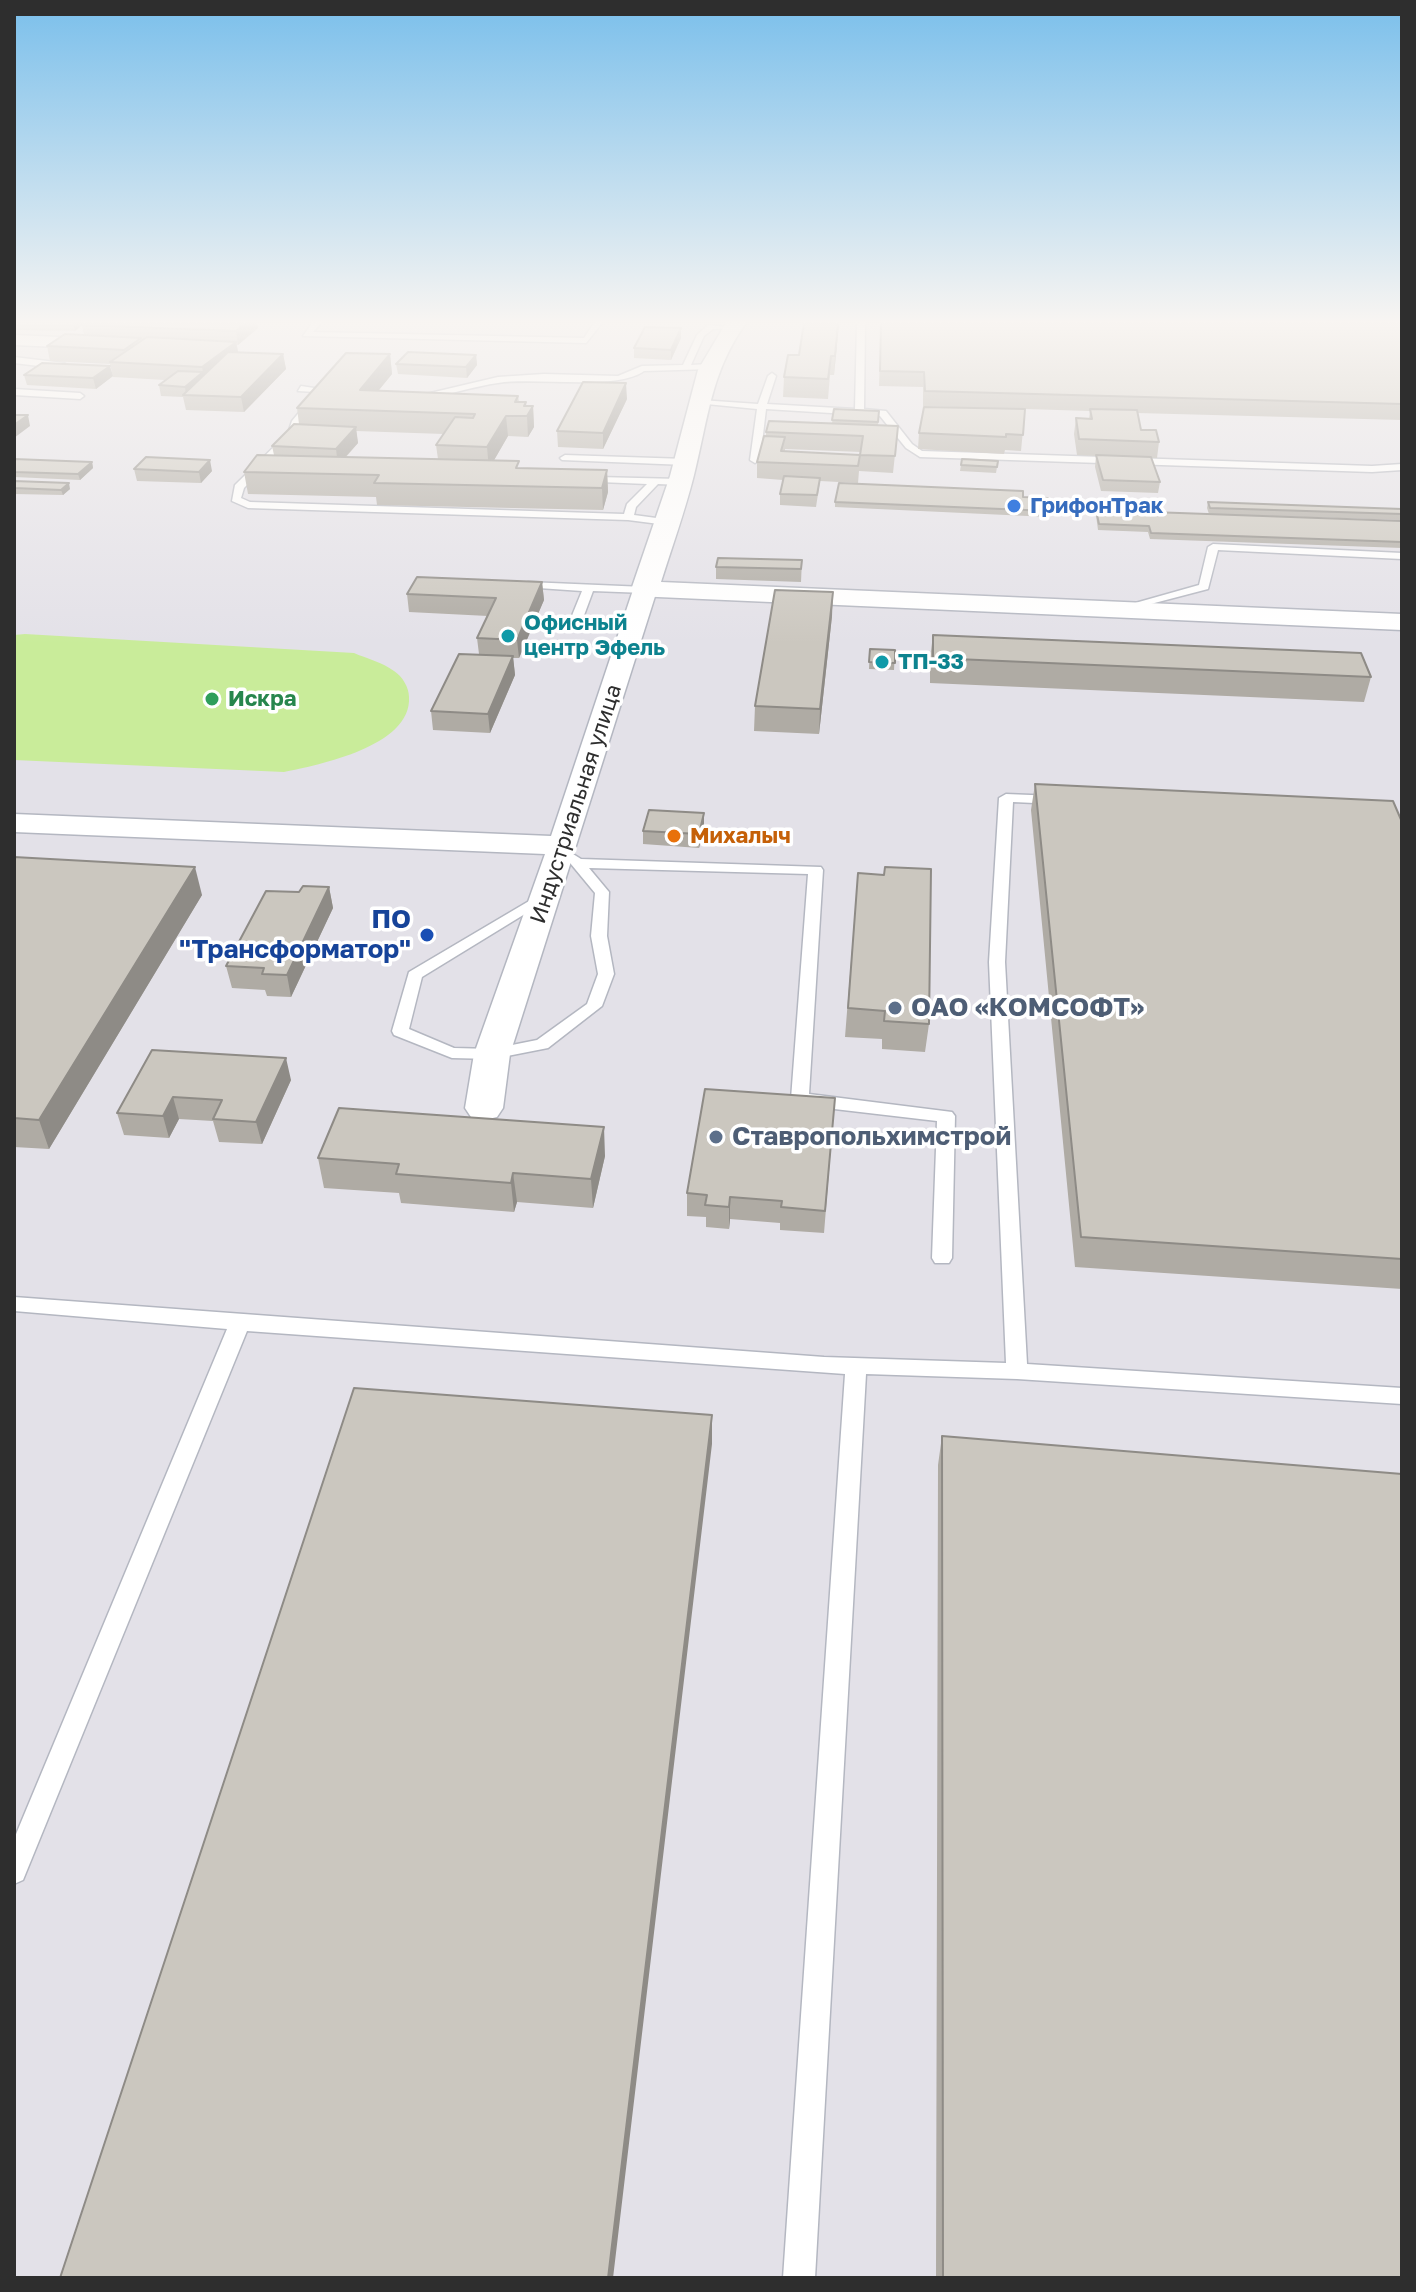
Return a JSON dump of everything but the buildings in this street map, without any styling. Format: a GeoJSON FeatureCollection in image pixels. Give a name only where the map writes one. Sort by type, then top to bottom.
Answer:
{"type":"FeatureCollection","features":[{"type":"Feature","properties":{"kind":"street","name":"Индустриальная улица"},"geometry":{"type":"LineString","coordinates":[[484,1108],[492,1054],[546,895],[570,855],[693,430]]}},
{"type":"Feature","properties":{"kind":"street"},"geometry":{"type":"LineString","coordinates":[[645,590],[1402,622]]}},
{"type":"Feature","properties":{"kind":"street"},"geometry":{"type":"LineString","coordinates":[[14,823],[570,855]]}},
{"type":"Feature","properties":{"kind":"lane"},"geometry":{"type":"LineString","coordinates":[[293,430],[239,487],[236,499],[248,505],[628,517],[667,522]]}},
{"type":"Feature","properties":{"kind":"lane"},"geometry":{"type":"LineString","coordinates":[[755,460],[759,430]]}},
{"type":"Feature","properties":{"kind":"lane"},"geometry":{"type":"LineString","coordinates":[[898,430],[908,449],[920,454],[1356,469],[1402,467]]}},
{"type":"Feature","properties":{"kind":"lane"},"geometry":{"type":"LineString","coordinates":[[565,458],[683,472]]}},
{"type":"Feature","properties":{"kind":"lane"},"geometry":{"type":"LineString","coordinates":[[600,479],[655,481],[683,472]]}},
{"type":"Feature","properties":{"kind":"lane"},"geometry":{"type":"LineString","coordinates":[[628,517],[631,506],[655,481]]}},
{"type":"Feature","properties":{"kind":"lane"},"geometry":{"type":"LineString","coordinates":[[1116,610],[1204,587],[1213,547],[1402,556]]}},
{"type":"Feature","properties":{"kind":"lane"},"geometry":{"type":"LineString","coordinates":[[528,585],[645,590]]}},
{"type":"Feature","properties":{"kind":"lane"},"geometry":{"type":"LineString","coordinates":[[577,618],[589,587]]}},
{"type":"Feature","properties":{"kind":"lane"},"geometry":{"type":"LineString","coordinates":[[1017,1371],[997,962],[1006,798],[1069,801]]}},
{"type":"Feature","properties":{"kind":"lane"},"geometry":{"type":"LineString","coordinates":[[546,895],[415,975],[400,1031],[452,1053],[492,1054],[542,1044],[594,1006],[606,974],[599,936],[602,892],[570,855]]}},
{"type":"Feature","properties":{"kind":"lane"},"geometry":{"type":"LineString","coordinates":[[570,855],[816,870],[800,1099],[946,1116],[942,1258]]}},
{"type":"Feature","properties":{"kind":"lane"},"geometry":{"type":"LineString","coordinates":[[14,1304],[856,1366],[1017,1371],[1402,1396]]}},
{"type":"Feature","properties":{"kind":"lane"},"geometry":{"type":"LineString","coordinates":[[14,1871],[240,1323]]}},
{"type":"Feature","properties":{"kind":"lane"},"geometry":{"type":"LineString","coordinates":[[799,2278],[856,1366]]}},
{"type":"Feature","properties":{"kind":"shaded area"},"geometry":{"type":"Polygon","coordinates":[[[14,430],[1402,430],[1402,2278],[14,2278],[14,430]]]}},
{"type":"Feature","properties":{"kind":"green space","name":"Искра"},"geometry":{"type":"Polygon","coordinates":[[[14,635],[354,653],[385,665],[400,676],[409,693],[406,714],[396,728],[361,750],[284,772],[14,760],[14,635]]]}},
{"type":"Feature","properties":{"kind":"place","name":"ГрифонТрак"},"geometry":{"type":"Point","coordinates":[1014,506]}},
{"type":"Feature","properties":{"kind":"place","name":"Офисный центр Эфель"},"geometry":{"type":"Point","coordinates":[508,636]}},
{"type":"Feature","properties":{"kind":"place","name":"ТП-33"},"geometry":{"type":"Point","coordinates":[882,662]}},
{"type":"Feature","properties":{"kind":"place","name":"Искра"},"geometry":{"type":"Point","coordinates":[212,699]}},
{"type":"Feature","properties":{"kind":"place","name":"Михалыч"},"geometry":{"type":"Point","coordinates":[674,836]}},
{"type":"Feature","properties":{"kind":"place","name":"ПО \"Трансформатор\""},"geometry":{"type":"Point","coordinates":[427,935]}},
{"type":"Feature","properties":{"kind":"place","name":"ОАО «КОМСОФТ»"},"geometry":{"type":"Point","coordinates":[895,1008]}},
{"type":"Feature","properties":{"kind":"place","name":"Ставропольхимстрой"},"geometry":{"type":"Point","coordinates":[716,1137]}}]}
